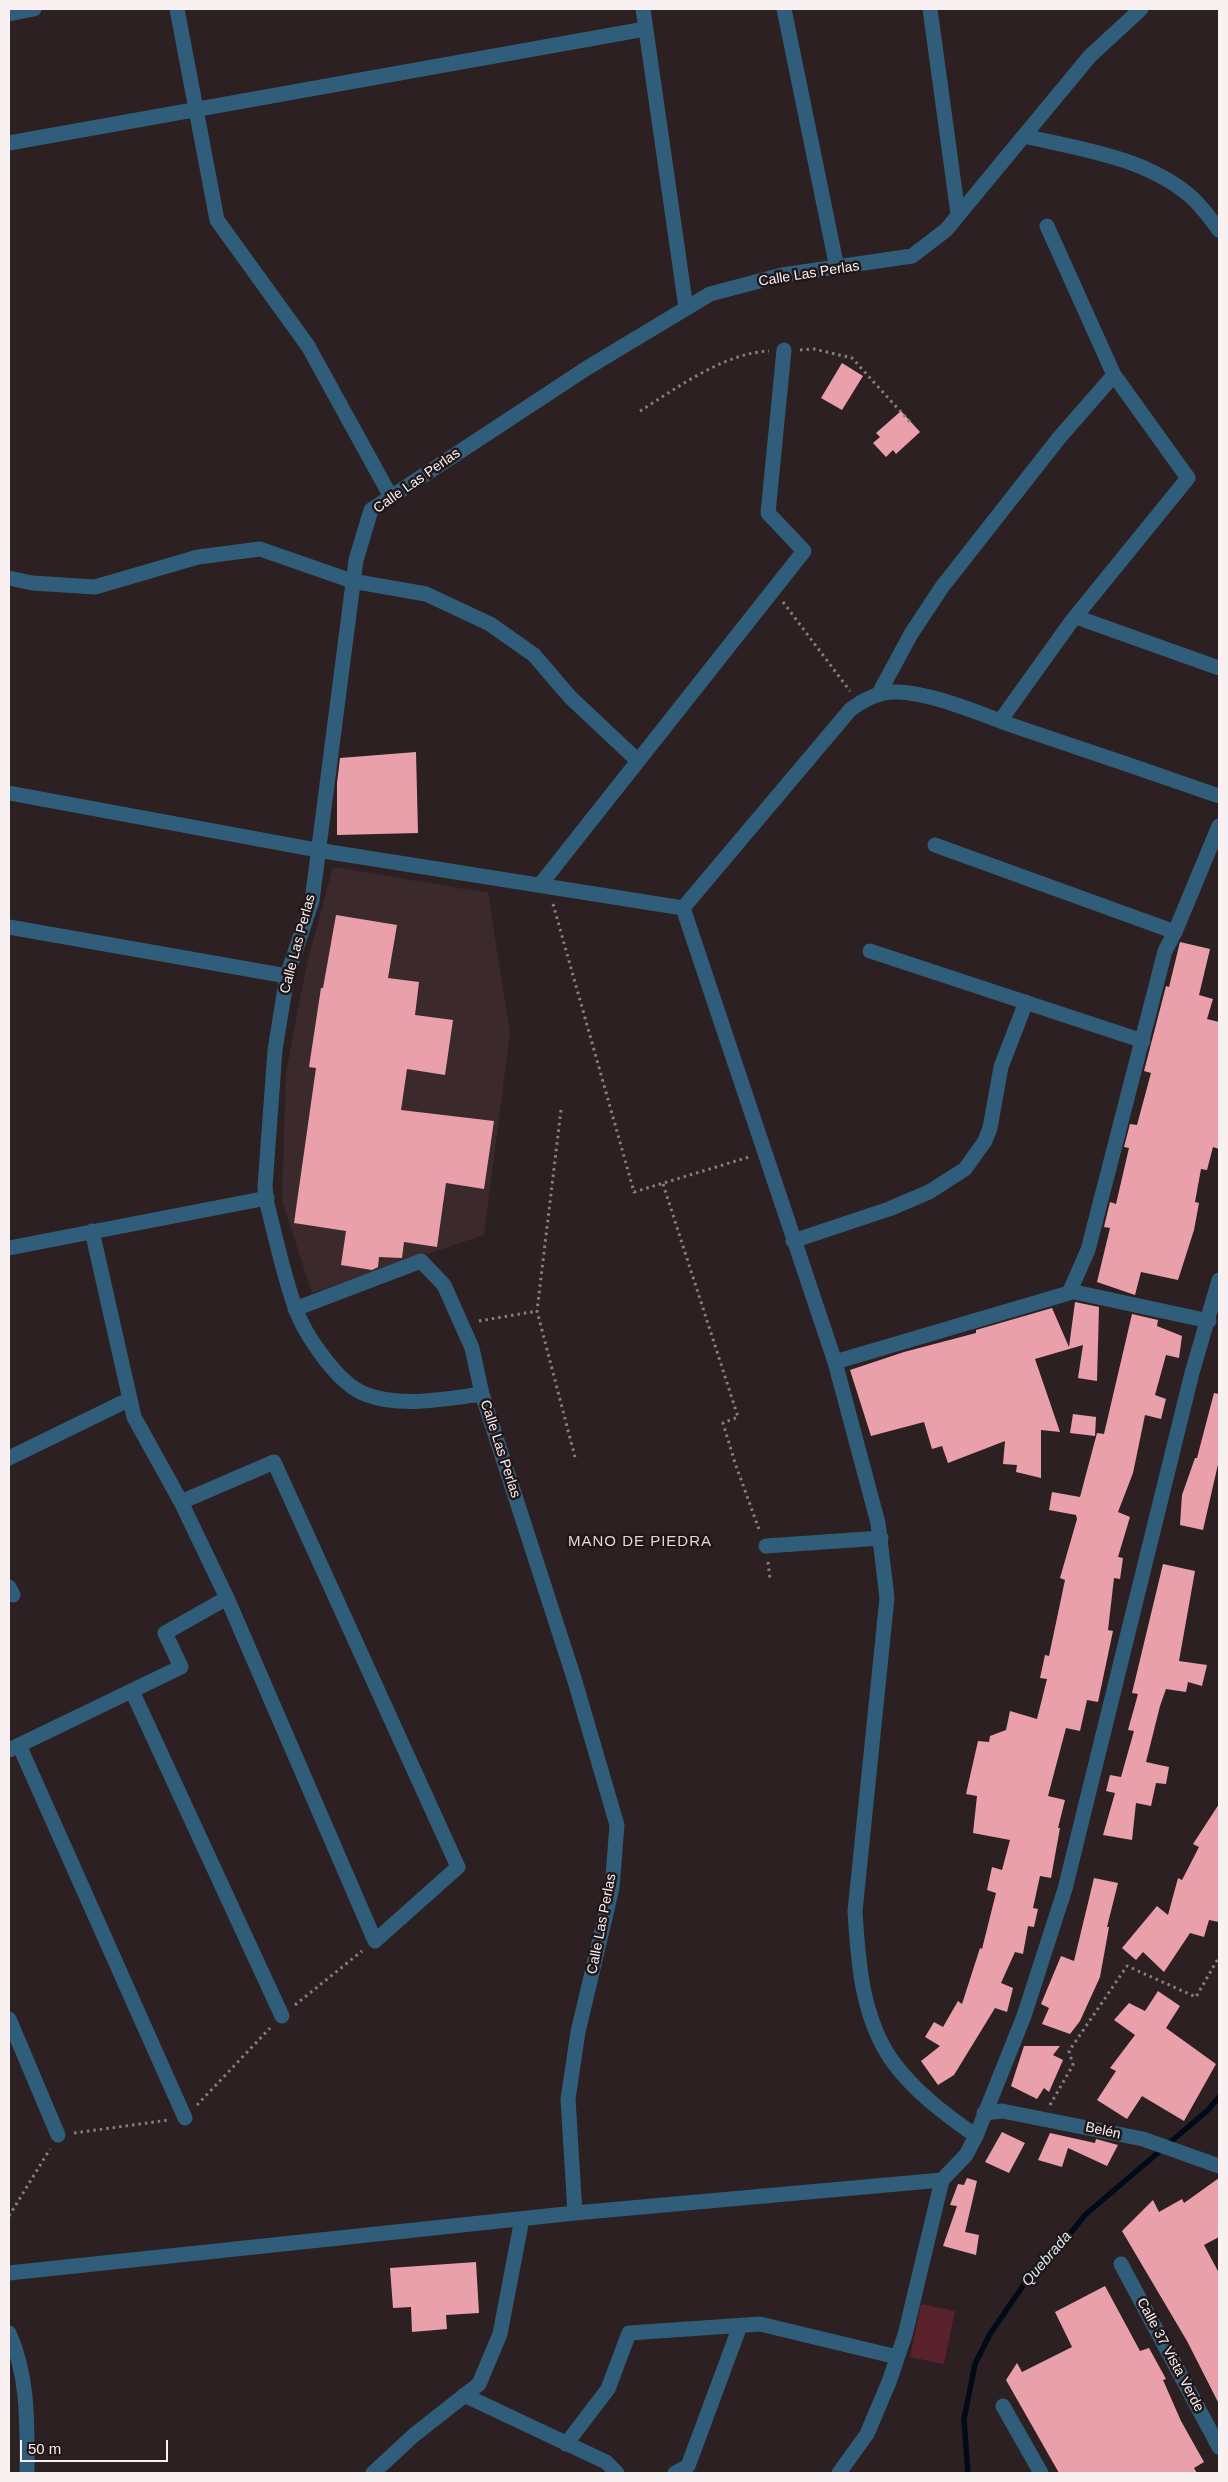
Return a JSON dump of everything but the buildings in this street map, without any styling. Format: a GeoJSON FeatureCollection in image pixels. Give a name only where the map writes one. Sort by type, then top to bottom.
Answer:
{"type":"FeatureCollection","features":[{"type":"Feature","properties":{"kind":"street"},"geometry":{"type":"LineString","coordinates":[[9,14],[34,9]]}},
{"type":"Feature","properties":{"kind":"street"},"geometry":{"type":"LineString","coordinates":[[177,9],[217,220],[308,346],[391,497]]}},
{"type":"Feature","properties":{"kind":"street"},"geometry":{"type":"LineString","coordinates":[[643,9],[686,308]]}},
{"type":"Feature","properties":{"kind":"street"},"geometry":{"type":"LineString","coordinates":[[784,9],[837,268]]}},
{"type":"Feature","properties":{"kind":"street"},"geometry":{"type":"LineString","coordinates":[[930,9],[958,214]]}},
{"type":"Feature","properties":{"kind":"street","name":"Calle Las Perlas"},"geometry":{"type":"LineString","coordinates":[[575,2213],[568,2099],[578,2032],[612,1888],[617,1825],[574,1678],[482,1394],[408,1402],[366,1394],[348,1384],[324,1359],[295,1309],[266,1198],[265,1187],[275,1050],[287,976],[312,901],[317,850],[356,560],[371,510],[587,368],[710,294],[782,275],[864,265],[890,258],[912,256],[946,230],[1090,56],[1141,9]]}},
{"type":"Feature","properties":{"kind":"street"},"geometry":{"type":"LineString","coordinates":[[9,144],[645,29]]}},
{"type":"Feature","properties":{"kind":"street"},"geometry":{"type":"LineString","coordinates":[[1024,136],[1111,157],[1149,171],[1190,195],[1219,230]]}},
{"type":"Feature","properties":{"kind":"street"},"geometry":{"type":"LineString","coordinates":[[1000,721],[1034,671],[1188,478],[1114,375],[1047,226]]}},
{"type":"Feature","properties":{"kind":"street"},"geometry":{"type":"LineString","coordinates":[[544,885],[638,761],[804,551],[768,512],[784,350]]}},
{"type":"Feature","properties":{"kind":"street"},"geometry":{"type":"LineString","coordinates":[[878,695],[911,634],[942,587],[1059,438],[1114,375]]}},
{"type":"Feature","properties":{"kind":"street"},"geometry":{"type":"LineString","coordinates":[[9,578],[32,583],[95,587],[198,556],[260,549],[352,581],[426,594],[490,624],[534,655],[570,696],[638,761]]}},
{"type":"Feature","properties":{"kind":"street"},"geometry":{"type":"LineString","coordinates":[[1076,617],[1219,668]]}},
{"type":"Feature","properties":{"kind":"street"},"geometry":{"type":"LineString","coordinates":[[683,908],[843,718],[859,703],[878,695],[896,692],[912,693],[1219,796]]}},
{"type":"Feature","properties":{"kind":"street"},"geometry":{"type":"LineString","coordinates":[[9,793],[317,850],[683,908]]}},
{"type":"Feature","properties":{"kind":"street"},"geometry":{"type":"LineString","coordinates":[[1070,1291],[1088,1250],[1134,1065],[1143,1041],[1165,951],[1175,932],[1219,826]]}},
{"type":"Feature","properties":{"kind":"street"},"geometry":{"type":"LineString","coordinates":[[934,845],[1175,932]]}},
{"type":"Feature","properties":{"kind":"street"},"geometry":{"type":"LineString","coordinates":[[683,908],[835,1362],[881,1538],[887,1598],[854,1911],[858,1959],[866,2002],[892,2061],[910,2082],[942,2112],[976,2136]]}},
{"type":"Feature","properties":{"kind":"street"},"geometry":{"type":"LineString","coordinates":[[9,927],[287,976]]}},
{"type":"Feature","properties":{"kind":"street"},"geometry":{"type":"LineString","coordinates":[[870,950],[1143,1041]]}},
{"type":"Feature","properties":{"kind":"street"},"geometry":{"type":"LineString","coordinates":[[793,1240],[889,1209],[942,1186],[965,1170],[985,1141],[990,1128],[1001,1067],[1026,1002]]}},
{"type":"Feature","properties":{"kind":"street"},"geometry":{"type":"LineString","coordinates":[[9,1248],[266,1198]]}},
{"type":"Feature","properties":{"kind":"street"},"geometry":{"type":"LineString","coordinates":[[92,1231],[134,1416],[181,1502],[227,1598],[375,1941],[458,1867],[274,1462],[181,1502]]}},
{"type":"Feature","properties":{"kind":"street"},"geometry":{"type":"LineString","coordinates":[[295,1309],[421,1262],[444,1285],[472,1348],[482,1394]]}},
{"type":"Feature","properties":{"kind":"street"},"geometry":{"type":"LineString","coordinates":[[839,2473],[867,2434],[897,2357],[905,2335],[942,2180],[966,2155],[976,2136],[1024,2016],[1065,1889],[1192,1373],[1209,1321],[1219,1280]]}},
{"type":"Feature","properties":{"kind":"street"},"geometry":{"type":"LineString","coordinates":[[835,1362],[1070,1291],[1209,1321]]}},
{"type":"Feature","properties":{"kind":"street"},"geometry":{"type":"LineString","coordinates":[[9,1458],[130,1400]]}},
{"type":"Feature","properties":{"kind":"street"},"geometry":{"type":"LineString","coordinates":[[766,1546],[881,1538]]}},
{"type":"Feature","properties":{"kind":"street"},"geometry":{"type":"LineString","coordinates":[[185,2118],[14,1748],[181,1667],[165,1633],[227,1598]]}},
{"type":"Feature","properties":{"kind":"street"},"geometry":{"type":"LineString","coordinates":[[132,1691],[282,2016]]}},
{"type":"Feature","properties":{"kind":"street"},"geometry":{"type":"LineString","coordinates":[[9,2019],[58,2135]]}},
{"type":"Feature","properties":{"kind":"street","name":"Belén"},"geometry":{"type":"LineString","coordinates":[[984,2113],[1002,2112],[1150,2142],[1219,2166]]}},
{"type":"Feature","properties":{"kind":"street"},"geometry":{"type":"LineString","coordinates":[[9,2273],[575,2213],[942,2180]]}},
{"type":"Feature","properties":{"kind":"street"},"geometry":{"type":"LineString","coordinates":[[373,2473],[414,2435],[479,2384],[500,2334],[522,2219]]}},
{"type":"Feature","properties":{"kind":"street","name":"Calle 37 Vista Verde"},"geometry":{"type":"LineString","coordinates":[[1121,2264],[1219,2446]]}},
{"type":"Feature","properties":{"kind":"street"},"geometry":{"type":"LineString","coordinates":[[566,2444],[608,2389],[629,2333],[760,2324],[897,2357]]}},
{"type":"Feature","properties":{"kind":"street"},"geometry":{"type":"LineString","coordinates":[[675,2473],[688,2466],[740,2326]]}},
{"type":"Feature","properties":{"kind":"street"},"geometry":{"type":"LineString","coordinates":[[9,2334],[13,2355],[25,2390],[26,2473]]}},
{"type":"Feature","properties":{"kind":"street"},"geometry":{"type":"LineString","coordinates":[[464,2395],[606,2462],[617,2473]]}},
{"type":"Feature","properties":{"kind":"street"},"geometry":{"type":"LineString","coordinates":[[1003,2406],[1041,2473]]}},
{"type":"Feature","properties":{"kind":"path"},"geometry":{"type":"LineString","coordinates":[[774,589],[859,703]]}},
{"type":"Feature","properties":{"kind":"path"},"geometry":{"type":"LineString","coordinates":[[544,885],[634,1192],[764,1152]]}},
{"type":"Feature","properties":{"kind":"path"},"geometry":{"type":"LineString","coordinates":[[561,1110],[537,1310],[576,1461]]}},
{"type":"Feature","properties":{"kind":"path"},"geometry":{"type":"LineString","coordinates":[[662,1184],[738,1416],[723,1423],[735,1463],[766,1546],[770,1579]]}},
{"type":"Feature","properties":{"kind":"path"},"geometry":{"type":"LineString","coordinates":[[461,1324],[537,1310]]}},
{"type":"Feature","properties":{"kind":"path"},"geometry":{"type":"LineString","coordinates":[[1042,2119],[1073,2065],[1069,2052],[1126,1966],[1196,1997],[1219,1957]]}},
{"type":"Feature","properties":{"kind":"shaded area"},"geometry":{"type":"Polygon","coordinates":[[[333,867],[488,893],[510,1033],[484,1235],[312,1293],[282,1201],[286,1072],[307,963],[333,867]]]}},
{"type":"Feature","properties":{"kind":"shaded area"},"geometry":{"type":"Polygon","coordinates":[[[921,2304],[955,2311],[944,2364],[910,2357],[921,2304]]]}},
{"type":"Feature","properties":{"kind":"waterway","name":"Quebrada"},"geometry":{"type":"LineString","coordinates":[[968,2473],[964,2419],[975,2364],[990,2334],[1033,2271],[1053,2255],[1085,2215],[1208,2110],[1219,2097]]}},
{"type":"Feature","properties":{"kind":"district","name":"MANO DE PIEDRA"},"geometry":{"type":"Point","coordinates":[640,1542]}}]}
